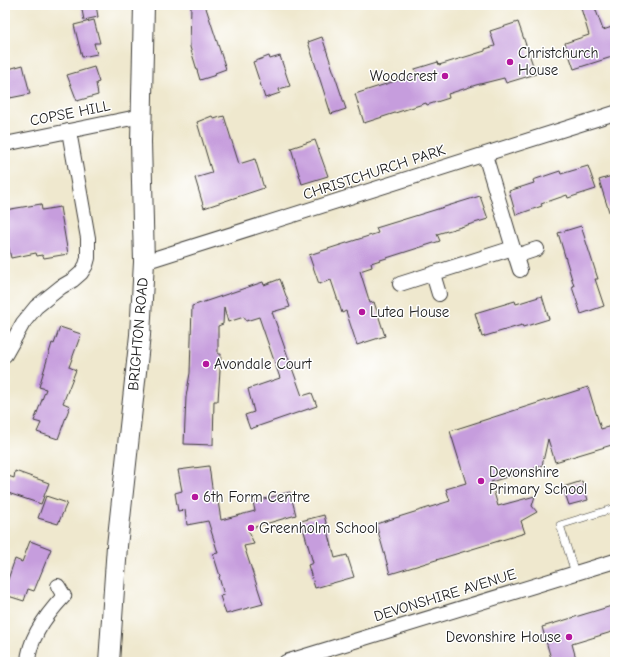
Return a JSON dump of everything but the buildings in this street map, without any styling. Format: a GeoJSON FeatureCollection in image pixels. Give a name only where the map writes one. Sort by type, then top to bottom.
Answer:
{"type":"FeatureCollection","features":[{"type":"Feature","properties":{"kind":"main road","name":"BRIGHTON ROAD"},"geometry":{"type":"LineString","coordinates":[[109,662],[117,541],[140,335],[144,262],[142,116],[144,5]]}},
{"type":"Feature","properties":{"kind":"street","name":"CHRISTCHURCH PARK"},"geometry":{"type":"LineString","coordinates":[[144,262],[615,113]]}},
{"type":"Feature","properties":{"kind":"street","name":"COPSE HILL"},"geometry":{"type":"LineString","coordinates":[[5,144],[142,116]]}},
{"type":"Feature","properties":{"kind":"street"},"geometry":{"type":"LineString","coordinates":[[5,355],[23,323],[36,307],[73,280],[81,273],[86,265],[88,238],[69,131]]}},
{"type":"Feature","properties":{"kind":"street"},"geometry":{"type":"LineString","coordinates":[[485,155],[520,270]]}},
{"type":"Feature","properties":{"kind":"street"},"geometry":{"type":"LineString","coordinates":[[400,284],[515,252],[537,249]]}},
{"type":"Feature","properties":{"kind":"street"},"geometry":{"type":"LineString","coordinates":[[433,274],[439,294]]}},
{"type":"Feature","properties":{"kind":"street","name":"DEVONSHIRE AVENUE"},"geometry":{"type":"LineString","coordinates":[[286,662],[615,561]]}},
{"type":"Feature","properties":{"kind":"street"},"geometry":{"type":"LineString","coordinates":[[28,662],[29,655],[44,620],[64,596],[58,586]]}},
{"type":"Feature","properties":{"kind":"lane"},"geometry":{"type":"LineString","coordinates":[[575,573],[560,525],[615,508]]}},
{"type":"Feature","properties":{"kind":"place","name":"Christchurch House"},"geometry":{"type":"Point","coordinates":[510,62]}},
{"type":"Feature","properties":{"kind":"place","name":"Woodcrest"},"geometry":{"type":"Point","coordinates":[445,76]}},
{"type":"Feature","properties":{"kind":"place","name":"Lutea House"},"geometry":{"type":"Point","coordinates":[362,312]}},
{"type":"Feature","properties":{"kind":"place","name":"Avondale Court"},"geometry":{"type":"Point","coordinates":[206,364]}},
{"type":"Feature","properties":{"kind":"place","name":"Devonshire Primary School"},"geometry":{"type":"Point","coordinates":[481,481]}},
{"type":"Feature","properties":{"kind":"place","name":"6th Form Centre"},"geometry":{"type":"Point","coordinates":[195,497]}},
{"type":"Feature","properties":{"kind":"place","name":"Greenholm School"},"geometry":{"type":"Point","coordinates":[251,528]}},
{"type":"Feature","properties":{"kind":"place","name":"Devonshire House"},"geometry":{"type":"Point","coordinates":[569,637]}}]}
